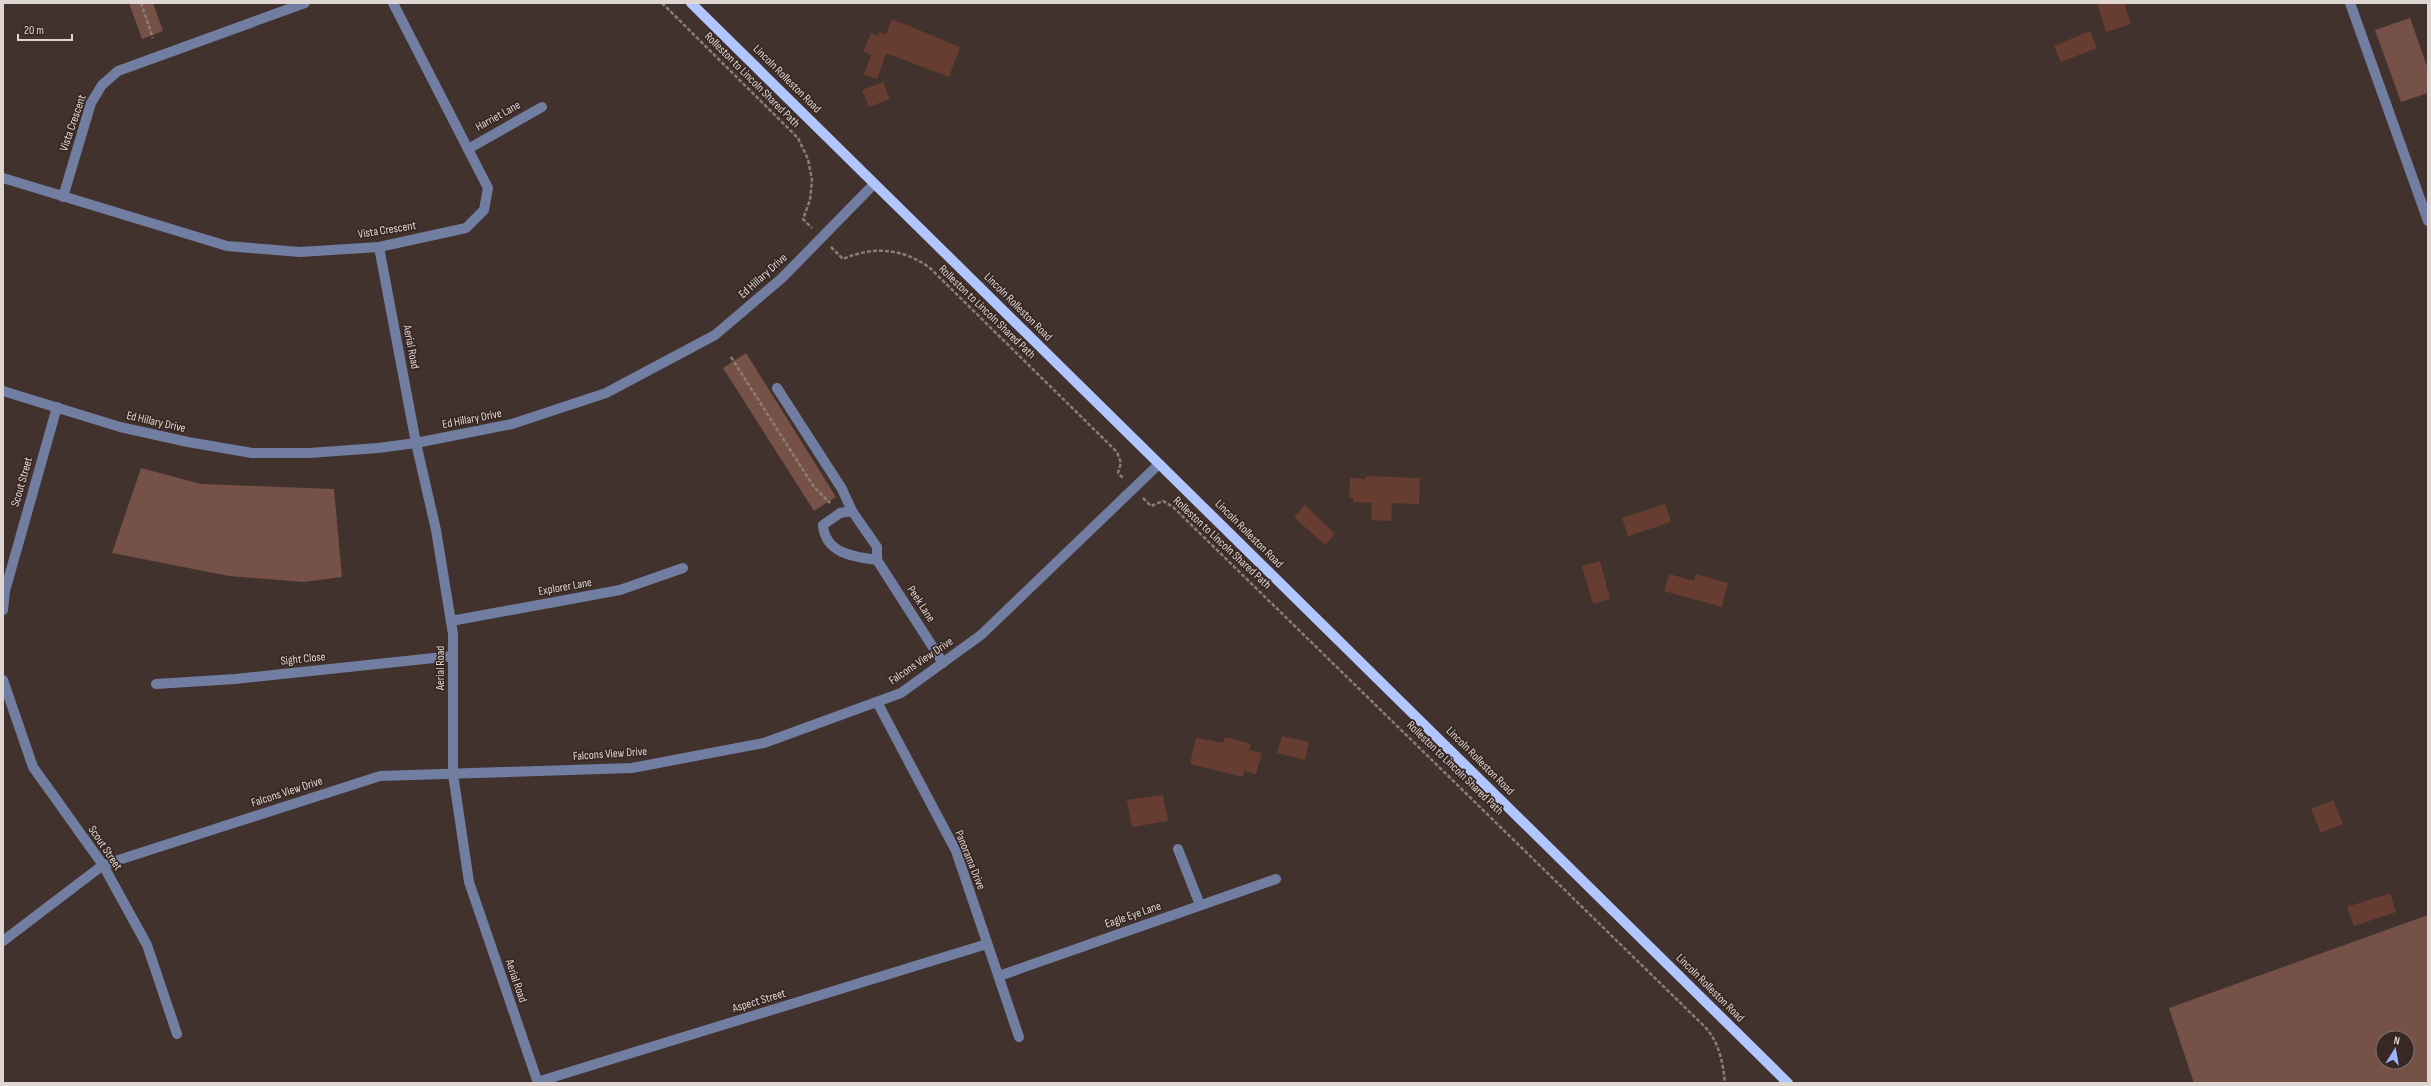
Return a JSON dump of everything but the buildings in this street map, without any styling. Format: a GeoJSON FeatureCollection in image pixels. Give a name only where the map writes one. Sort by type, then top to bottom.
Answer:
{"type":"FeatureCollection","features":[{"type":"Feature","properties":{"kind":"main road","name":"Lincoln Rolleston Road"},"geometry":{"type":"LineString","coordinates":[[691,3],[1788,1083]]}},
{"type":"Feature","properties":{"kind":"street","name":"Vista Crescent"},"geometry":{"type":"LineString","coordinates":[[63,197],[91,103],[102,85],[118,71],[305,3]]}},
{"type":"Feature","properties":{"kind":"street","name":"Vista Crescent"},"geometry":{"type":"LineString","coordinates":[[3,178],[227,246],[300,252],[379,247],[466,228],[484,210],[488,188],[394,3]]}},
{"type":"Feature","properties":{"kind":"street"},"geometry":{"type":"LineString","coordinates":[[2350,3],[2428,221]]}},
{"type":"Feature","properties":{"kind":"street","name":"Harriet Lane"},"geometry":{"type":"LineString","coordinates":[[468,149],[542,107]]}},
{"type":"Feature","properties":{"kind":"street","name":"Ed Hillary Drive"},"geometry":{"type":"LineString","coordinates":[[3,391],[120,427],[188,442],[252,453],[309,453],[416,443],[512,424],[606,393],[715,335],[782,278],[874,184]]}},
{"type":"Feature","properties":{"kind":"street","name":"Aerial Road"},"geometry":{"type":"LineString","coordinates":[[379,247],[416,443],[436,530],[451,621],[453,656],[453,774],[469,882],[537,1083]]}},
{"type":"Feature","properties":{"kind":"street","name":"Peek Lane"},"geometry":{"type":"LineString","coordinates":[[777,388],[842,489],[852,511],[877,547],[877,560],[943,663]]}},
{"type":"Feature","properties":{"kind":"street","name":"Scout Street"},"geometry":{"type":"LineString","coordinates":[[3,610],[5,591],[56,407]]}},
{"type":"Feature","properties":{"kind":"street","name":"Falcons View Drive"},"geometry":{"type":"LineString","coordinates":[[3,941],[103,866],[380,776],[632,768],[764,743],[901,693],[981,635],[1159,464]]}},
{"type":"Feature","properties":{"kind":"street"},"geometry":{"type":"LineString","coordinates":[[852,511],[840,513],[823,524],[824,534],[837,551],[877,560]]}},
{"type":"Feature","properties":{"kind":"street","name":"Explorer Lane"},"geometry":{"type":"LineString","coordinates":[[451,621],[620,590],[682,568]]}},
{"type":"Feature","properties":{"kind":"street","name":"Sight Close"},"geometry":{"type":"LineString","coordinates":[[156,684],[235,679],[453,656]]}},
{"type":"Feature","properties":{"kind":"street","name":"Scout Street"},"geometry":{"type":"LineString","coordinates":[[3,680],[33,767],[103,866],[147,945],[177,1034]]}},
{"type":"Feature","properties":{"kind":"street","name":"Panorama Drive"},"geometry":{"type":"LineString","coordinates":[[877,702],[956,851],[1019,1037]]}},
{"type":"Feature","properties":{"kind":"street"},"geometry":{"type":"LineString","coordinates":[[1178,849],[1200,905]]}},
{"type":"Feature","properties":{"kind":"street","name":"Eagle Eye Lane"},"geometry":{"type":"LineString","coordinates":[[999,976],[1276,878]]}},
{"type":"Feature","properties":{"kind":"street","name":"Aspect Street"},"geometry":{"type":"LineString","coordinates":[[537,1083],[987,944]]}},
{"type":"Feature","properties":{"kind":"path"},"geometry":{"type":"LineString","coordinates":[[141,3],[153,38]]}},
{"type":"Feature","properties":{"kind":"path","name":"Rolleston to Lincoln Shared Path"},"geometry":{"type":"LineString","coordinates":[[662,3],[798,138],[808,159],[812,180],[810,200],[803,219],[809,225]]}},
{"type":"Feature","properties":{"kind":"path","name":"Rolleston to Lincoln Shared Path"},"geometry":{"type":"LineString","coordinates":[[834,250],[843,259],[866,251],[892,251],[914,258],[930,268],[1117,452],[1121,463],[1118,473],[1126,481]]}},
{"type":"Feature","properties":{"kind":"path"},"geometry":{"type":"LineString","coordinates":[[731,357],[814,486],[840,513]]}},
{"type":"Feature","properties":{"kind":"path","name":"Rolleston to Lincoln Shared Path"},"geometry":{"type":"LineString","coordinates":[[1142,498],[1151,506],[1163,501],[1173,507],[1711,1033],[1722,1060],[1725,1083]]}},
{"type":"Feature","properties":{"kind":"shaded area"},"geometry":{"type":"Polygon","coordinates":[[[129,3],[153,3],[163,31],[142,39],[129,3]]]}},
{"type":"Feature","properties":{"kind":"shaded area"},"geometry":{"type":"Polygon","coordinates":[[[2410,18],[2428,69],[2428,93],[2401,102],[2375,30],[2410,18]]]}},
{"type":"Feature","properties":{"kind":"shaded area"},"geometry":{"type":"Polygon","coordinates":[[[746,353],[836,497],[814,511],[723,368],[746,353]]]}},
{"type":"Feature","properties":{"kind":"shaded area"},"geometry":{"type":"Polygon","coordinates":[[[141,468],[201,484],[334,489],[342,577],[304,582],[229,576],[112,553],[141,468]]]}},
{"type":"Feature","properties":{"kind":"shaded area"},"geometry":{"type":"Polygon","coordinates":[[[2428,915],[2428,1083],[2194,1083],[2169,1008],[2428,915]]]}}]}
